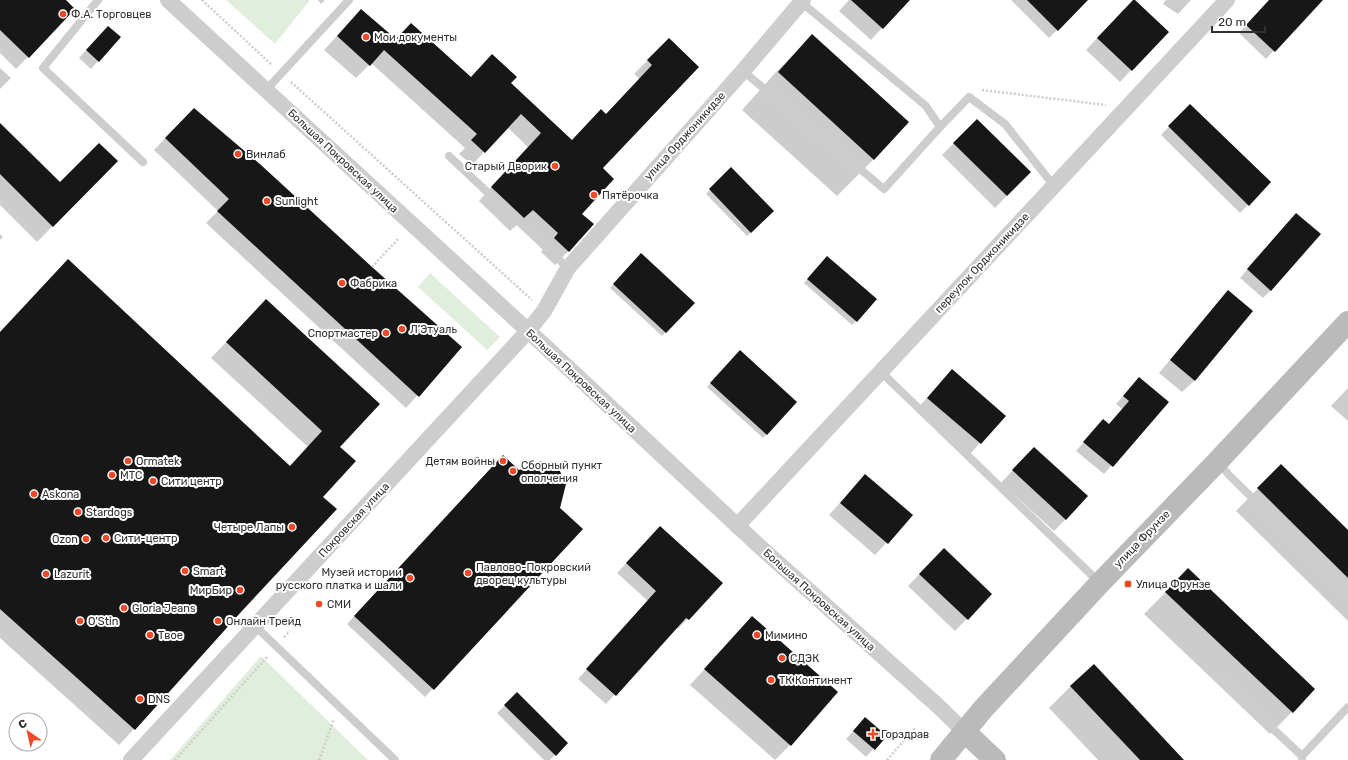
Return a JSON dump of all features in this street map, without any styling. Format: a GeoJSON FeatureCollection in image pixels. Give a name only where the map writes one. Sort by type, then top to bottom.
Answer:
{"type":"FeatureCollection","features":[{"type":"Feature","properties":{"kind":"main road","name":"улица Фрунзе"},"geometry":{"type":"LineString","coordinates":[[941,760],[983,709],[1100,583],[1217,462],[1348,322]]}},
{"type":"Feature","properties":{"kind":"main road","name":"Большая Покровская улица"},"geometry":{"type":"LineString","coordinates":[[965,732],[995,760]]}},
{"type":"Feature","properties":{"kind":"street","name":"Большая Покровская улица"},"geometry":{"type":"LineString","coordinates":[[168,0],[528,331],[737,526],[937,705],[965,732]]}},
{"type":"Feature","properties":{"kind":"street","name":"переулок Орджоникидзе"},"geometry":{"type":"LineString","coordinates":[[737,526],[1227,0]]}},
{"type":"Feature","properties":{"kind":"street","name":"улица Орджоникидзе"},"geometry":{"type":"LineString","coordinates":[[528,331],[544,311],[568,268],[743,71],[802,1]]}},
{"type":"Feature","properties":{"kind":"street","name":"Покровская улица"},"geometry":{"type":"LineString","coordinates":[[131,760],[256,627],[528,331]]}},
{"type":"Feature","properties":{"kind":"lane"},"geometry":{"type":"LineString","coordinates":[[98,0],[42,68],[143,162]]}},
{"type":"Feature","properties":{"kind":"lane"},"geometry":{"type":"LineString","coordinates":[[260,85],[282,74],[350,0]]}},
{"type":"Feature","properties":{"kind":"lane"},"geometry":{"type":"LineString","coordinates":[[802,1],[926,106],[940,127]]}},
{"type":"Feature","properties":{"kind":"lane"},"geometry":{"type":"LineString","coordinates":[[743,71],[884,189],[969,97],[1005,124],[1054,186]]}},
{"type":"Feature","properties":{"kind":"lane"},"geometry":{"type":"LineString","coordinates":[[449,156],[568,268]]}},
{"type":"Feature","properties":{"kind":"lane"},"geometry":{"type":"LineString","coordinates":[[881,372],[1100,583]]}},
{"type":"Feature","properties":{"kind":"lane"},"geometry":{"type":"LineString","coordinates":[[1217,462],[1348,594]]}},
{"type":"Feature","properties":{"kind":"lane"},"geometry":{"type":"LineString","coordinates":[[256,627],[395,760]]}},
{"type":"Feature","properties":{"kind":"lane"},"geometry":{"type":"LineString","coordinates":[[1217,676],[1302,758],[1348,707]]}},
{"type":"Feature","properties":{"kind":"path"},"geometry":{"type":"LineString","coordinates":[[202,0],[535,303]]}},
{"type":"Feature","properties":{"kind":"path"},"geometry":{"type":"LineString","coordinates":[[969,97],[976,90],[1126,108]]}},
{"type":"Feature","properties":{"kind":"path"},"geometry":{"type":"LineString","coordinates":[[372,267],[399,238]]}},
{"type":"Feature","properties":{"kind":"path"},"geometry":{"type":"LineString","coordinates":[[175,760],[290,631]]}},
{"type":"Feature","properties":{"kind":"path"},"geometry":{"type":"LineString","coordinates":[[319,760],[339,707]]}},
{"type":"Feature","properties":{"kind":"path"},"geometry":{"type":"LineString","coordinates":[[887,760],[916,727]]}},
{"type":"Feature","properties":{"kind":"green space"},"geometry":{"type":"Polygon","coordinates":[[[226,0],[310,0],[275,44],[226,0]]]}},
{"type":"Feature","properties":{"kind":"green space"},"geometry":{"type":"Polygon","coordinates":[[[430,273],[500,337],[487,350],[418,287],[430,273]]]}},
{"type":"Feature","properties":{"kind":"green space"},"geometry":{"type":"Polygon","coordinates":[[[261,656],[368,760],[170,760],[261,656]]]}},
{"type":"Feature","properties":{"kind":"building"},"geometry":{"type":"Polygon","coordinates":[[[0,0],[66,0],[75,9],[29,58],[0,30],[0,0]]]}},
{"type":"Feature","properties":{"kind":"building"},"geometry":{"type":"Polygon","coordinates":[[[851,0],[910,0],[883,29],[851,0]]]}},
{"type":"Feature","properties":{"kind":"building"},"geometry":{"type":"Polygon","coordinates":[[[1027,0],[1088,0],[1058,31],[1027,0]]]}},
{"type":"Feature","properties":{"kind":"building"},"geometry":{"type":"Polygon","coordinates":[[[1133,0],[1135,0],[1169,32],[1132,71],[1097,38],[1133,0]]]}},
{"type":"Feature","properties":{"kind":"building"},"geometry":{"type":"Polygon","coordinates":[[[1269,0],[1323,0],[1275,52],[1246,25],[1269,0]]]}},
{"type":"Feature","properties":{"kind":"building"},"geometry":{"type":"Polygon","coordinates":[[[361,9],[396,39],[411,23],[471,77],[492,54],[517,77],[511,83],[572,140],[601,109],[606,114],[652,65],[647,60],[669,38],[699,67],[603,168],[614,179],[582,214],[594,224],[569,252],[554,238],[558,233],[533,210],[524,218],[491,187],[541,133],[521,114],[485,153],[471,140],[477,134],[384,50],[370,66],[337,36],[361,9]]]}},
{"type":"Feature","properties":{"kind":"building"},"geometry":{"type":"Polygon","coordinates":[[[108,26],[121,37],[99,62],[86,50],[108,26]]]}},
{"type":"Feature","properties":{"kind":"building"},"geometry":{"type":"Polygon","coordinates":[[[812,34],[909,122],[874,160],[778,72],[812,34]]]}},
{"type":"Feature","properties":{"kind":"building"},"geometry":{"type":"Polygon","coordinates":[[[1190,104],[1271,182],[1249,206],[1168,126],[1190,104]]]}},
{"type":"Feature","properties":{"kind":"building","name":"Фабрика"},"geometry":{"type":"Polygon","coordinates":[[[194,108],[261,165],[462,347],[419,397],[217,211],[229,199],[165,138],[194,108]]]}},
{"type":"Feature","properties":{"kind":"building"},"geometry":{"type":"Polygon","coordinates":[[[977,119],[1031,172],[1007,196],[953,143],[977,119]]]}},
{"type":"Feature","properties":{"kind":"building"},"geometry":{"type":"Polygon","coordinates":[[[0,123],[60,182],[99,143],[118,161],[53,227],[0,174],[0,123]]]}},
{"type":"Feature","properties":{"kind":"building"},"geometry":{"type":"Polygon","coordinates":[[[731,167],[774,211],[751,233],[709,189],[731,167]]]}},
{"type":"Feature","properties":{"kind":"building"},"geometry":{"type":"Polygon","coordinates":[[[1296,213],[1321,234],[1271,291],[1247,269],[1296,213]]]}},
{"type":"Feature","properties":{"kind":"building"},"geometry":{"type":"Polygon","coordinates":[[[641,253],[695,303],[666,333],[613,284],[641,253]]]}},
{"type":"Feature","properties":{"kind":"building"},"geometry":{"type":"Polygon","coordinates":[[[827,256],[877,299],[857,322],[807,279],[827,256]]]}},
{"type":"Feature","properties":{"kind":"building","name":"Сити центр"},"geometry":{"type":"Polygon","coordinates":[[[68,259],[290,466],[322,431],[226,342],[266,299],[380,404],[340,447],[356,461],[323,497],[337,509],[241,612],[135,730],[0,609],[0,332],[68,259]]]}},
{"type":"Feature","properties":{"kind":"building"},"geometry":{"type":"Polygon","coordinates":[[[1228,290],[1253,311],[1195,381],[1170,360],[1228,290]]]}},
{"type":"Feature","properties":{"kind":"building"},"geometry":{"type":"Polygon","coordinates":[[[740,350],[797,402],[767,435],[710,383],[740,350]]]}},
{"type":"Feature","properties":{"kind":"building"},"geometry":{"type":"Polygon","coordinates":[[[952,369],[1006,416],[981,444],[927,398],[952,369]]]}},
{"type":"Feature","properties":{"kind":"building"},"geometry":{"type":"Polygon","coordinates":[[[1139,377],[1169,402],[1113,467],[1083,442],[1103,419],[1109,424],[1129,401],[1123,396],[1139,377]]]}},
{"type":"Feature","properties":{"kind":"building"},"geometry":{"type":"Polygon","coordinates":[[[1034,447],[1088,496],[1066,520],[1012,470],[1034,447]]]}},
{"type":"Feature","properties":{"kind":"building","name":"Павлово-Покровский дворец культуры"},"geometry":{"type":"Polygon","coordinates":[[[503,455],[519,470],[541,461],[557,465],[566,484],[560,508],[583,529],[434,690],[354,616],[503,455]]]}},
{"type":"Feature","properties":{"kind":"building"},"geometry":{"type":"Polygon","coordinates":[[[1281,464],[1348,530],[1348,578],[1257,488],[1281,464]]]}},
{"type":"Feature","properties":{"kind":"building"},"geometry":{"type":"Polygon","coordinates":[[[865,474],[913,515],[888,544],[840,503],[865,474]]]}},
{"type":"Feature","properties":{"kind":"building"},"geometry":{"type":"Polygon","coordinates":[[[660,526],[723,583],[689,620],[686,618],[616,696],[586,669],[656,591],[626,563],[660,526]]]}},
{"type":"Feature","properties":{"kind":"building"},"geometry":{"type":"Polygon","coordinates":[[[944,548],[992,594],[968,620],[919,574],[944,548]]]}},
{"type":"Feature","properties":{"kind":"building"},"geometry":{"type":"Polygon","coordinates":[[[1188,568],[1315,689],[1293,713],[1165,592],[1188,568]]]}},
{"type":"Feature","properties":{"kind":"building","name":"ТК Континент"},"geometry":{"type":"Polygon","coordinates":[[[752,616],[838,692],[791,746],[704,669],[752,616]]]}},
{"type":"Feature","properties":{"kind":"building"},"geometry":{"type":"Polygon","coordinates":[[[1094,664],[1184,760],[1140,760],[1070,686],[1094,664]]]}},
{"type":"Feature","properties":{"kind":"building"},"geometry":{"type":"Polygon","coordinates":[[[517,692],[568,743],[556,756],[504,705],[517,692]]]}},
{"type":"Feature","properties":{"kind":"building"},"geometry":{"type":"Polygon","coordinates":[[[865,717],[887,736],[875,750],[853,731],[865,717]]]}},
{"type":"Feature","properties":{"kind":"place","name":"Ф.А. Торговцев"},"geometry":{"type":"Point","coordinates":[63,14]}},
{"type":"Feature","properties":{"kind":"place","name":"Мои документы"},"geometry":{"type":"Point","coordinates":[366,37]}},
{"type":"Feature","properties":{"kind":"place","name":"Винлаб"},"geometry":{"type":"Point","coordinates":[238,154]}},
{"type":"Feature","properties":{"kind":"place","name":"Старый Дворик"},"geometry":{"type":"Point","coordinates":[555,166]}},
{"type":"Feature","properties":{"kind":"place","name":"Пятёрочка"},"geometry":{"type":"Point","coordinates":[594,195]}},
{"type":"Feature","properties":{"kind":"place","name":"Sunlight"},"geometry":{"type":"Point","coordinates":[267,201]}},
{"type":"Feature","properties":{"kind":"place","name":"Фабрика"},"geometry":{"type":"Point","coordinates":[342,283]}},
{"type":"Feature","properties":{"kind":"place","name":"Л’Этуаль"},"geometry":{"type":"Point","coordinates":[402,329]}},
{"type":"Feature","properties":{"kind":"place","name":"Спортмастер"},"geometry":{"type":"Point","coordinates":[386,333]}},
{"type":"Feature","properties":{"kind":"place","name":"Ormatek"},"geometry":{"type":"Point","coordinates":[128,461]}},
{"type":"Feature","properties":{"kind":"place","name":"Детям войны"},"geometry":{"type":"Point","coordinates":[503,461]}},
{"type":"Feature","properties":{"kind":"place","name":"Сборный пункт ополчения"},"geometry":{"type":"Point","coordinates":[513,471]}},
{"type":"Feature","properties":{"kind":"place","name":"МТС"},"geometry":{"type":"Point","coordinates":[112,475]}},
{"type":"Feature","properties":{"kind":"place","name":"Сити центр"},"geometry":{"type":"Point","coordinates":[153,481]}},
{"type":"Feature","properties":{"kind":"place","name":"Askona"},"geometry":{"type":"Point","coordinates":[34,494]}},
{"type":"Feature","properties":{"kind":"place","name":"Stardogs"},"geometry":{"type":"Point","coordinates":[78,512]}},
{"type":"Feature","properties":{"kind":"place","name":"Четыре Лапы"},"geometry":{"type":"Point","coordinates":[292,527]}},
{"type":"Feature","properties":{"kind":"place","name":"Сити-центр"},"geometry":{"type":"Point","coordinates":[106,538]}},
{"type":"Feature","properties":{"kind":"place","name":"Ozon"},"geometry":{"type":"Point","coordinates":[86,539]}},
{"type":"Feature","properties":{"kind":"place","name":"Smart"},"geometry":{"type":"Point","coordinates":[185,571]}},
{"type":"Feature","properties":{"kind":"place","name":"Павлово-Покровский дворец культуры"},"geometry":{"type":"Point","coordinates":[468,573]}},
{"type":"Feature","properties":{"kind":"place","name":"Lazurit"},"geometry":{"type":"Point","coordinates":[46,574]}},
{"type":"Feature","properties":{"kind":"place","name":"Музей истории русского платка и шали"},"geometry":{"type":"Point","coordinates":[410,578]}},
{"type":"Feature","properties":{"kind":"place","name":"Улица Фрунзе"},"geometry":{"type":"Point","coordinates":[1128,584]}},
{"type":"Feature","properties":{"kind":"place","name":"МирБир"},"geometry":{"type":"Point","coordinates":[240,590]}},
{"type":"Feature","properties":{"kind":"place","name":"СМИ"},"geometry":{"type":"Point","coordinates":[319,604]}},
{"type":"Feature","properties":{"kind":"place","name":"Gloria Jeans"},"geometry":{"type":"Point","coordinates":[124,608]}},
{"type":"Feature","properties":{"kind":"place","name":"O'Stin"},"geometry":{"type":"Point","coordinates":[80,621]}},
{"type":"Feature","properties":{"kind":"place","name":"Онлайн Трейд"},"geometry":{"type":"Point","coordinates":[218,621]}},
{"type":"Feature","properties":{"kind":"place","name":"Твое"},"geometry":{"type":"Point","coordinates":[150,635]}},
{"type":"Feature","properties":{"kind":"place","name":"Мимино"},"geometry":{"type":"Point","coordinates":[757,635]}},
{"type":"Feature","properties":{"kind":"place","name":"СДЭК"},"geometry":{"type":"Point","coordinates":[782,658]}},
{"type":"Feature","properties":{"kind":"place","name":"ТК Континент"},"geometry":{"type":"Point","coordinates":[771,680]}},
{"type":"Feature","properties":{"kind":"place","name":"DNS"},"geometry":{"type":"Point","coordinates":[140,699]}},
{"type":"Feature","properties":{"kind":"place","name":"Горздрав"},"geometry":{"type":"Point","coordinates":[873,734]}}]}
